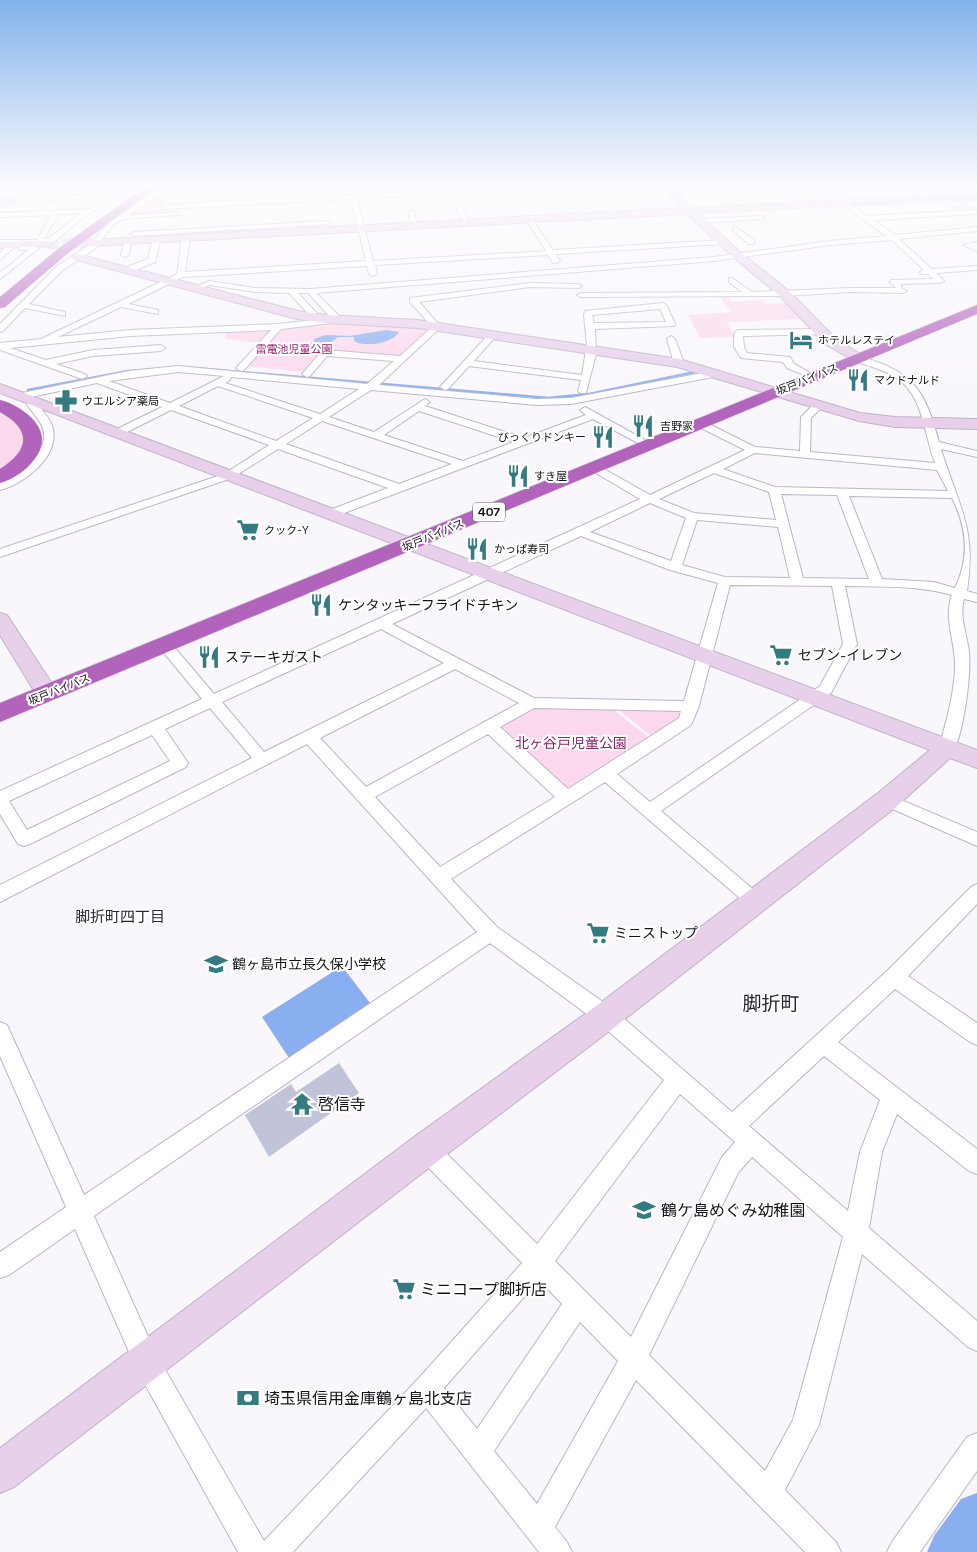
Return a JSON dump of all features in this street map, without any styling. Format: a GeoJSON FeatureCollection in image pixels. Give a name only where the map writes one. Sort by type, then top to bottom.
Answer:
{"type":"FeatureCollection","features":[{"type":"Feature","properties":{"kind":"highway"},"geometry":{"type":"LineString","coordinates":[[0,290],[40,258]]}},
{"type":"Feature","properties":{"kind":"highway"},"geometry":{"type":"LineString","coordinates":[[0,304],[54,258]]}},
{"type":"Feature","properties":{"kind":"highway"},"geometry":{"type":"LineString","coordinates":[[0,314],[44,266]]}},
{"type":"Feature","properties":{"kind":"highway","name":"坂戸バイパス"},"geometry":{"type":"LineString","coordinates":[[0,713],[640,440],[769,391],[976,308]]}},
{"type":"Feature","properties":{"kind":"highway","name":"坂戸バイパス"},"geometry":{"type":"LineString","coordinates":[[0,701],[593,468],[701,424],[804,372],[854,357]]}},
{"type":"Feature","properties":{"kind":"highway"},"geometry":{"type":"LineString","coordinates":[[0,477],[14,468],[27,455],[32,448],[34,435],[11,396]]}},
{"type":"Feature","properties":{"kind":"highway"},"geometry":{"type":"LineString","coordinates":[[0,423],[18,432],[22,441],[18,452],[0,470]]}},
{"type":"Feature","properties":{"kind":"street"},"geometry":{"type":"LineString","coordinates":[[1,275],[22,258]]}},
{"type":"Feature","properties":{"kind":"street"},"geometry":{"type":"LineString","coordinates":[[0,329],[60,268],[76,258]]}},
{"type":"Feature","properties":{"kind":"street"},"geometry":{"type":"LineString","coordinates":[[83,258],[278,311],[318,319],[380,321],[437,327],[679,363],[818,406],[871,419],[895,422],[977,424]]}},
{"type":"Feature","properties":{"kind":"street"},"geometry":{"type":"LineString","coordinates":[[128,270],[152,258]]}},
{"type":"Feature","properties":{"kind":"street"},"geometry":{"type":"LineString","coordinates":[[181,275],[183,258]]}},
{"type":"Feature","properties":{"kind":"street"},"geometry":{"type":"LineString","coordinates":[[370,258],[375,284]]}},
{"type":"Feature","properties":{"kind":"street"},"geometry":{"type":"LineString","coordinates":[[44,341],[181,275],[371,264],[422,258]]}},
{"type":"Feature","properties":{"kind":"street"},"geometry":{"type":"LineString","coordinates":[[442,258],[481,258]]}},
{"type":"Feature","properties":{"kind":"street"},"geometry":{"type":"LineString","coordinates":[[555,258],[580,290],[592,326],[592,350],[583,391]]}},
{"type":"Feature","properties":{"kind":"street"},"geometry":{"type":"LineString","coordinates":[[0,1473],[426,1149],[606,1016],[887,800],[947,748],[961,692],[962,654],[955,622],[956,605],[969,570],[974,535],[933,444],[927,414],[909,384],[900,376],[854,357],[830,341],[749,258]]}},
{"type":"Feature","properties":{"kind":"street"},"geometry":{"type":"LineString","coordinates":[[437,327],[413,300],[530,285],[580,290],[689,294],[785,294],[851,290],[903,291],[894,282],[940,282],[917,258]]}},
{"type":"Feature","properties":{"kind":"street"},"geometry":{"type":"LineString","coordinates":[[196,288],[209,283],[239,288],[292,292],[310,291],[487,273],[566,270],[714,259],[726,269]]}},
{"type":"Feature","properties":{"kind":"street"},"geometry":{"type":"LineString","coordinates":[[678,262],[693,272]]}},
{"type":"Feature","properties":{"kind":"street"},"geometry":{"type":"LineString","coordinates":[[907,263],[957,262],[973,269]]}},
{"type":"Feature","properties":{"kind":"street"},"geometry":{"type":"LineString","coordinates":[[654,264],[666,273]]}},
{"type":"Feature","properties":{"kind":"street"},"geometry":{"type":"LineString","coordinates":[[917,272],[973,269]]}},
{"type":"Feature","properties":{"kind":"street"},"geometry":{"type":"LineString","coordinates":[[732,280],[750,294]]}},
{"type":"Feature","properties":{"kind":"street"},"geometry":{"type":"LineString","coordinates":[[651,284],[662,293]]}},
{"type":"Feature","properties":{"kind":"street"},"geometry":{"type":"LineString","coordinates":[[678,285],[689,294]]}},
{"type":"Feature","properties":{"kind":"street"},"geometry":{"type":"LineString","coordinates":[[707,288],[714,294]]}},
{"type":"Feature","properties":{"kind":"street"},"geometry":{"type":"LineString","coordinates":[[310,291],[336,320]]}},
{"type":"Feature","properties":{"kind":"street"},"geometry":{"type":"LineString","coordinates":[[292,292],[318,319]]}},
{"type":"Feature","properties":{"kind":"street"},"geometry":{"type":"LineString","coordinates":[[119,304],[155,312]]}},
{"type":"Feature","properties":{"kind":"street"},"geometry":{"type":"LineString","coordinates":[[23,305],[62,314]]}},
{"type":"Feature","properties":{"kind":"street"},"geometry":{"type":"LineString","coordinates":[[588,313],[663,306],[671,324],[592,326]]}},
{"type":"Feature","properties":{"kind":"street"},"geometry":{"type":"LineString","coordinates":[[89,337],[110,323],[90,318]]}},
{"type":"Feature","properties":{"kind":"street"},"geometry":{"type":"LineString","coordinates":[[0,346],[89,337],[278,326],[336,320]]}},
{"type":"Feature","properties":{"kind":"street"},"geometry":{"type":"LineString","coordinates":[[117,433],[238,371],[278,326]]}},
{"type":"Feature","properties":{"kind":"street"},"geometry":{"type":"LineString","coordinates":[[0,553],[228,476],[378,381],[437,327]]}},
{"type":"Feature","properties":{"kind":"street"},"geometry":{"type":"LineString","coordinates":[[47,363],[93,353],[159,353],[169,332]]}},
{"type":"Feature","properties":{"kind":"street"},"geometry":{"type":"LineString","coordinates":[[804,372],[790,366],[787,359],[744,356],[739,347],[738,334],[822,332]]}},
{"type":"Feature","properties":{"kind":"street"},"geometry":{"type":"LineString","coordinates":[[376,435],[441,390],[493,336]]}},
{"type":"Feature","properties":{"kind":"street"},"geometry":{"type":"LineString","coordinates":[[671,339],[679,363]]}},
{"type":"Feature","properties":{"kind":"street"},"geometry":{"type":"LineString","coordinates":[[0,346],[82,376]]}},
{"type":"Feature","properties":{"kind":"street"},"geometry":{"type":"LineString","coordinates":[[307,374],[326,353],[402,360]]}},
{"type":"Feature","properties":{"kind":"street"},"geometry":{"type":"LineString","coordinates":[[466,363],[586,378]]}},
{"type":"Feature","properties":{"kind":"street"},"geometry":{"type":"LineString","coordinates":[[11,396],[82,376],[153,364],[179,364],[368,387],[530,394],[565,394],[697,368]]}},
{"type":"Feature","properties":{"kind":"street"},"geometry":{"type":"LineString","coordinates":[[11,396],[151,371],[178,369],[307,374],[378,381],[537,402],[571,402],[713,374]]}},
{"type":"Feature","properties":{"kind":"street"},"geometry":{"type":"LineString","coordinates":[[96,380],[398,488]]}},
{"type":"Feature","properties":{"kind":"street"},"geometry":{"type":"LineString","coordinates":[[217,383],[462,464]]}},
{"type":"Feature","properties":{"kind":"street"},"geometry":{"type":"LineString","coordinates":[[11,396],[49,414],[117,433],[977,759]]}},
{"type":"Feature","properties":{"kind":"street"},"geometry":{"type":"LineString","coordinates":[[571,402],[640,440]]}},
{"type":"Feature","properties":{"kind":"street"},"geometry":{"type":"LineString","coordinates":[[805,455],[806,417],[818,406]]}},
{"type":"Feature","properties":{"kind":"street"},"geometry":{"type":"LineString","coordinates":[[417,407],[523,440]]}},
{"type":"Feature","properties":{"kind":"street"},"geometry":{"type":"LineString","coordinates":[[0,486],[26,472],[44,454],[49,441],[49,414]]}},
{"type":"Feature","properties":{"kind":"street"},"geometry":{"type":"LineString","coordinates":[[331,514],[523,440],[594,415]]}},
{"type":"Feature","properties":{"kind":"street"},"geometry":{"type":"LineString","coordinates":[[701,424],[752,450],[942,467]]}},
{"type":"Feature","properties":{"kind":"street"},"geometry":{"type":"LineString","coordinates":[[933,444],[977,454]]}},
{"type":"Feature","properties":{"kind":"street"},"geometry":{"type":"LineString","coordinates":[[155,727],[180,763],[24,840],[0,799],[155,727],[212,702],[380,623],[580,532],[752,450]]}},
{"type":"Feature","properties":{"kind":"street"},"geometry":{"type":"LineString","coordinates":[[593,468],[649,499],[692,516],[782,524]]}},
{"type":"Feature","properties":{"kind":"street"},"geometry":{"type":"LineString","coordinates":[[713,469],[774,490],[956,495]]}},
{"type":"Feature","properties":{"kind":"street"},"geometry":{"type":"LineString","coordinates":[[774,490],[798,582]]}},
{"type":"Feature","properties":{"kind":"street"},"geometry":{"type":"LineString","coordinates":[[842,492],[877,583]]}},
{"type":"Feature","properties":{"kind":"street"},"geometry":{"type":"LineString","coordinates":[[675,567],[692,516]]}},
{"type":"Feature","properties":{"kind":"street"},"geometry":{"type":"LineString","coordinates":[[580,532],[675,567],[725,581],[838,582],[934,586],[977,598]]}},
{"type":"Feature","properties":{"kind":"street"},"geometry":{"type":"LineString","coordinates":[[439,877],[606,774],[686,720],[725,581]]}},
{"type":"Feature","properties":{"kind":"street"},"geometry":{"type":"LineString","coordinates":[[650,810],[826,689],[850,644],[838,582]]}},
{"type":"Feature","properties":{"kind":"street"},"geometry":{"type":"LineString","coordinates":[[0,619],[42,684]]}},
{"type":"Feature","properties":{"kind":"street"},"geometry":{"type":"LineString","coordinates":[[380,623],[531,703],[691,706]]}},
{"type":"Feature","properties":{"kind":"street"},"geometry":{"type":"LineString","coordinates":[[165,644],[262,760]]}},
{"type":"Feature","properties":{"kind":"street"},"geometry":{"type":"LineString","coordinates":[[962,654],[977,658]]}},
{"type":"Feature","properties":{"kind":"street"},"geometry":{"type":"LineString","coordinates":[[0,894],[309,736],[455,664]]}},
{"type":"Feature","properties":{"kind":"street"},"geometry":{"type":"LineString","coordinates":[[364,796],[531,703]]}},
{"type":"Feature","properties":{"kind":"street"},"geometry":{"type":"LineString","coordinates":[[489,726],[567,798]]}},
{"type":"Feature","properties":{"kind":"street"},"geometry":{"type":"LineString","coordinates":[[309,736],[490,933],[606,1016],[977,1338]]}},
{"type":"Feature","properties":{"kind":"street"},"geometry":{"type":"LineString","coordinates":[[606,774],[755,901]]}},
{"type":"Feature","properties":{"kind":"street"},"geometry":{"type":"LineString","coordinates":[[887,800],[977,839]]}},
{"type":"Feature","properties":{"kind":"street"},"geometry":{"type":"LineString","coordinates":[[539,1528],[634,1358],[730,1165],[741,1134],[822,1042],[894,977],[977,892]]}},
{"type":"Feature","properties":{"kind":"street"},"geometry":{"type":"LineString","coordinates":[[0,1266],[490,933]]}},
{"type":"Feature","properties":{"kind":"street"},"geometry":{"type":"LineString","coordinates":[[894,977],[977,1035]]}},
{"type":"Feature","properties":{"kind":"street"},"geometry":{"type":"LineString","coordinates":[[0,1032],[146,1361],[254,1552]]}},
{"type":"Feature","properties":{"kind":"street"},"geometry":{"type":"LineString","coordinates":[[822,1042],[977,1163]]}},
{"type":"Feature","properties":{"kind":"street"},"geometry":{"type":"LineString","coordinates":[[273,1552],[427,1388],[538,1262],[678,1079]]}},
{"type":"Feature","properties":{"kind":"street"},"geometry":{"type":"LineString","coordinates":[[768,1493],[804,1425],[856,1233],[871,1152],[892,1097]]}},
{"type":"Feature","properties":{"kind":"street"},"geometry":{"type":"LineString","coordinates":[[426,1149],[826,1552]]}},
{"type":"Feature","properties":{"kind":"street"},"geometry":{"type":"LineString","coordinates":[[478,1451],[578,1302]]}},
{"type":"Feature","properties":{"kind":"street"},"geometry":{"type":"LineString","coordinates":[[427,1388],[558,1552]]}},
{"type":"Feature","properties":{"kind":"street"},"geometry":{"type":"LineString","coordinates":[[902,1552],[977,1447]]}},
{"type":"Feature","properties":{"kind":"green space"},"geometry":{"type":"Polygon","coordinates":[[[719,295],[726,296],[732,302],[762,300],[767,304],[789,303],[803,319],[727,322],[735,337],[700,338],[688,315],[731,312],[719,295]]]}},
{"type":"Feature","properties":{"kind":"green space","name":"雷電池児童公園"},"geometry":{"type":"Polygon","coordinates":[[[339,323],[431,328],[398,358],[323,351],[305,372],[247,366],[281,327],[339,323]]]}},
{"type":"Feature","properties":{"kind":"green space"},"geometry":{"type":"Polygon","coordinates":[[[273,329],[260,343],[225,339],[226,331],[273,329]]]}},
{"type":"Feature","properties":{"kind":"green space"},"geometry":{"type":"Polygon","coordinates":[[[0,410],[42,433],[41,451],[0,483],[0,410]]]}},
{"type":"Feature","properties":{"kind":"green space"},"geometry":{"type":"Polygon","coordinates":[[[614,706],[676,708],[680,712],[679,718],[650,735],[614,706]]]}},
{"type":"Feature","properties":{"kind":"green space","name":"北ヶ谷戸児童公園"},"geometry":{"type":"Polygon","coordinates":[[[535,707],[610,707],[648,737],[567,788],[500,726],[535,707]]]}},
{"type":"Feature","properties":{"kind":"water"},"geometry":{"type":"Polygon","coordinates":[[[387,330],[399,332],[396,336],[385,342],[365,344],[354,341],[354,337],[338,337],[330,343],[315,343],[304,346],[299,350],[290,348],[295,345],[314,342],[314,339],[326,335],[349,336],[387,330]]]}},
{"type":"Feature","properties":{"kind":"water"},"geometry":{"type":"Polygon","coordinates":[[[342,966],[370,1003],[289,1058],[262,1017],[342,966]]]}},
{"type":"Feature","properties":{"kind":"building","name":"啓信寺"},"geometry":{"type":"Polygon","coordinates":[[[339,1063],[359,1093],[269,1157],[245,1115],[291,1084],[296,1092],[339,1063]]]}},
{"type":"Feature","properties":{"kind":"waterway"},"geometry":{"type":"LineString","coordinates":[[28,390],[128,371],[184,367],[548,398],[589,394],[695,372]]}},
{"type":"Feature","properties":{"kind":"waterway"},"geometry":{"type":"LineString","coordinates":[[950,1552],[977,1515]]}},
{"type":"Feature","properties":{"kind":"place","name":"ホテルレステイ"},"geometry":{"type":"Point","coordinates":[801,340]}},
{"type":"Feature","properties":{"kind":"place","name":"マクドナルド"},"geometry":{"type":"Point","coordinates":[858,380]}},
{"type":"Feature","properties":{"kind":"place","name":"ウエルシア薬局"},"geometry":{"type":"Point","coordinates":[66,401]}},
{"type":"Feature","properties":{"kind":"place","name":"吉野家"},"geometry":{"type":"Point","coordinates":[643,426]}},
{"type":"Feature","properties":{"kind":"place","name":"びっくりドンキー"},"geometry":{"type":"Point","coordinates":[603,437]}},
{"type":"Feature","properties":{"kind":"place","name":"すき屋"},"geometry":{"type":"Point","coordinates":[518,476]}},
{"type":"Feature","properties":{"kind":"place","name":"クック-Y"},"geometry":{"type":"Point","coordinates":[248,530]}},
{"type":"Feature","properties":{"kind":"place","name":"かっぱ寿司"},"geometry":{"type":"Point","coordinates":[477,549]}},
{"type":"Feature","properties":{"kind":"place","name":"ケンタッキーフライドチキン"},"geometry":{"type":"Point","coordinates":[321,605]}},
{"type":"Feature","properties":{"kind":"place","name":"セブン-イレブン"},"geometry":{"type":"Point","coordinates":[781,655]}},
{"type":"Feature","properties":{"kind":"place","name":"ステーキガスト"},"geometry":{"type":"Point","coordinates":[209,657]}},
{"type":"Feature","properties":{"kind":"place","name":"ミニストップ"},"geometry":{"type":"Point","coordinates":[598,933]}},
{"type":"Feature","properties":{"kind":"place","name":"鶴ヶ島市立長久保小学校"},"geometry":{"type":"Point","coordinates":[216,964]}},
{"type":"Feature","properties":{"kind":"place","name":"啓信寺"},"geometry":{"type":"Point","coordinates":[302,1104]}},
{"type":"Feature","properties":{"kind":"place","name":"鶴ケ島めぐみ幼稚園"},"geometry":{"type":"Point","coordinates":[644,1210]}},
{"type":"Feature","properties":{"kind":"place","name":"ミニコープ脚折店"},"geometry":{"type":"Point","coordinates":[404,1289]}},
{"type":"Feature","properties":{"kind":"place","name":"埼玉県信用金庫鶴ヶ島北支店"},"geometry":{"type":"Point","coordinates":[248,1398]}},
{"type":"Feature","properties":{"kind":"district","name":"脚折町四丁目"},"geometry":{"type":"Point","coordinates":[120,916]}},
{"type":"Feature","properties":{"kind":"district","name":"脚折町"},"geometry":{"type":"Point","coordinates":[771,1003]}}]}
